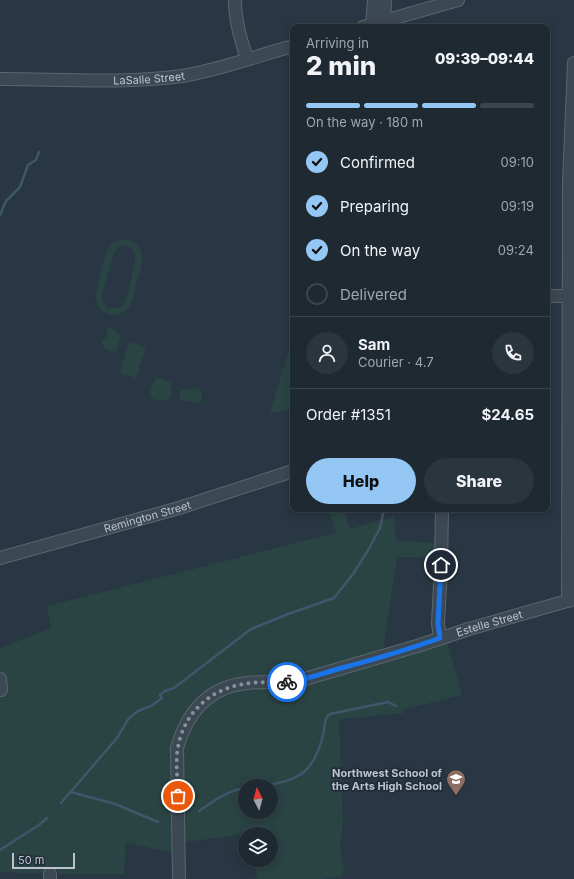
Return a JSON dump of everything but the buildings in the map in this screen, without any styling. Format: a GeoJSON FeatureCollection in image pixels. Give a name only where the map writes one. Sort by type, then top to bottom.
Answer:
{"type":"FeatureCollection","features":[{"type":"Feature","properties":{"kind":"street"},"geometry":{"type":"LineString","coordinates":[[235,0],[239,34],[248,59]]}},
{"type":"Feature","properties":{"kind":"street"},"geometry":{"type":"LineString","coordinates":[[373,24],[374,0]]}},
{"type":"Feature","properties":{"kind":"street"},"geometry":{"type":"LineString","coordinates":[[373,24],[385,0]]}},
{"type":"Feature","properties":{"kind":"street"},"geometry":{"type":"LineString","coordinates":[[373,24],[458,0]]}},
{"type":"Feature","properties":{"kind":"street","name":"LaSalle Street"},"geometry":{"type":"LineString","coordinates":[[0,79],[146,80],[184,75],[211,69],[290,47]]}},
{"type":"Feature","properties":{"kind":"street"},"geometry":{"type":"LineString","coordinates":[[571,600],[571,296],[569,183],[574,63]]}},
{"type":"Feature","properties":{"kind":"street"},"geometry":{"type":"LineString","coordinates":[[550,296],[571,296]]}},
{"type":"Feature","properties":{"kind":"street","name":"Remington Street"},"geometry":{"type":"LineString","coordinates":[[0,558],[179,508],[290,472]]}},
{"type":"Feature","properties":{"kind":"street"},"geometry":{"type":"LineString","coordinates":[[440,638],[438,624],[442,512]]}},
{"type":"Feature","properties":{"kind":"street","name":"Estelle Street"},"geometry":{"type":"LineString","coordinates":[[179,879],[178,748],[188,720],[205,700],[215,693],[246,683],[294,681],[359,664],[440,638],[571,600]]}},
{"type":"Feature","properties":{"kind":"green space"},"geometry":{"type":"Polygon","coordinates":[[[119,240],[131,241],[138,246],[142,253],[141,268],[130,306],[119,314],[112,315],[101,310],[96,301],[100,275],[107,251],[111,244],[119,240]],[[123,245],[118,247],[114,253],[102,295],[103,302],[108,308],[112,309],[120,307],[125,302],[135,264],[134,252],[129,247],[123,245]]]}},
{"type":"Feature","properties":{"kind":"green space"},"geometry":{"type":"Polygon","coordinates":[[[107,327],[115,330],[121,336],[116,352],[106,350],[102,344],[102,341],[107,336],[107,327]]]}},
{"type":"Feature","properties":{"kind":"green space"},"geometry":{"type":"Polygon","coordinates":[[[129,342],[146,347],[136,378],[120,373],[129,342]]]}},
{"type":"Feature","properties":{"kind":"green space"},"geometry":{"type":"Polygon","coordinates":[[[290,347],[290,409],[270,413],[290,347]]]}},
{"type":"Feature","properties":{"kind":"green space"},"geometry":{"type":"Polygon","coordinates":[[[157,378],[170,382],[172,394],[169,400],[163,401],[151,398],[151,390],[157,378]]]}},
{"type":"Feature","properties":{"kind":"green space"},"geometry":{"type":"Polygon","coordinates":[[[197,388],[202,392],[201,403],[179,399],[181,390],[197,388]]]}},
{"type":"Feature","properties":{"kind":"green space"},"geometry":{"type":"Polygon","coordinates":[[[330,512],[345,512],[350,529],[394,516],[396,541],[436,543],[436,557],[397,557],[381,664],[447,642],[462,695],[402,710],[404,713],[339,720],[343,822],[340,848],[344,869],[342,876],[323,879],[257,879],[255,867],[278,867],[278,827],[238,827],[238,835],[179,843],[179,855],[126,842],[124,874],[0,872],[0,648],[51,628],[47,606],[336,533],[330,512]]]}},
{"type":"Feature","properties":{"kind":"waterway"},"geometry":{"type":"LineString","coordinates":[[0,215],[6,201],[20,187],[28,165],[36,160],[39,152]]}},
{"type":"Feature","properties":{"kind":"waterway"},"geometry":{"type":"LineString","coordinates":[[61,803],[117,738],[129,718],[138,711],[151,706],[162,698],[160,695],[165,691],[174,688],[251,629],[334,598],[353,574],[367,552],[380,528],[383,512]]}},
{"type":"Feature","properties":{"kind":"waterway"},"geometry":{"type":"LineString","coordinates":[[278,783],[296,777],[311,765],[320,745],[326,720],[330,714],[388,702],[396,706]]}},
{"type":"Feature","properties":{"kind":"waterway"},"geometry":{"type":"LineString","coordinates":[[199,811],[215,800],[238,789]]}},
{"type":"Feature","properties":{"kind":"waterway"},"geometry":{"type":"LineString","coordinates":[[71,792],[115,804],[158,822]]}},
{"type":"Feature","properties":{"kind":"waterway"},"geometry":{"type":"LineString","coordinates":[[0,850],[39,825],[47,818]]}},
{"type":"Feature","properties":{"kind":"way so far"},"geometry":{"type":"LineString","coordinates":[[178,796],[177,767],[180,738],[188,720],[197,708],[215,693],[226,688],[246,683],[287,682]]}},
{"type":"Feature","properties":{"kind":"place","name":"Northwest School of the Arts High School"},"geometry":{"type":"Point","coordinates":[456,796]}},
{"type":"Feature","properties":{"kind":"route"},"geometry":{"type":"LineString","coordinates":[[287,682],[359,664],[440,638],[438,624],[441,565]]}}]}
